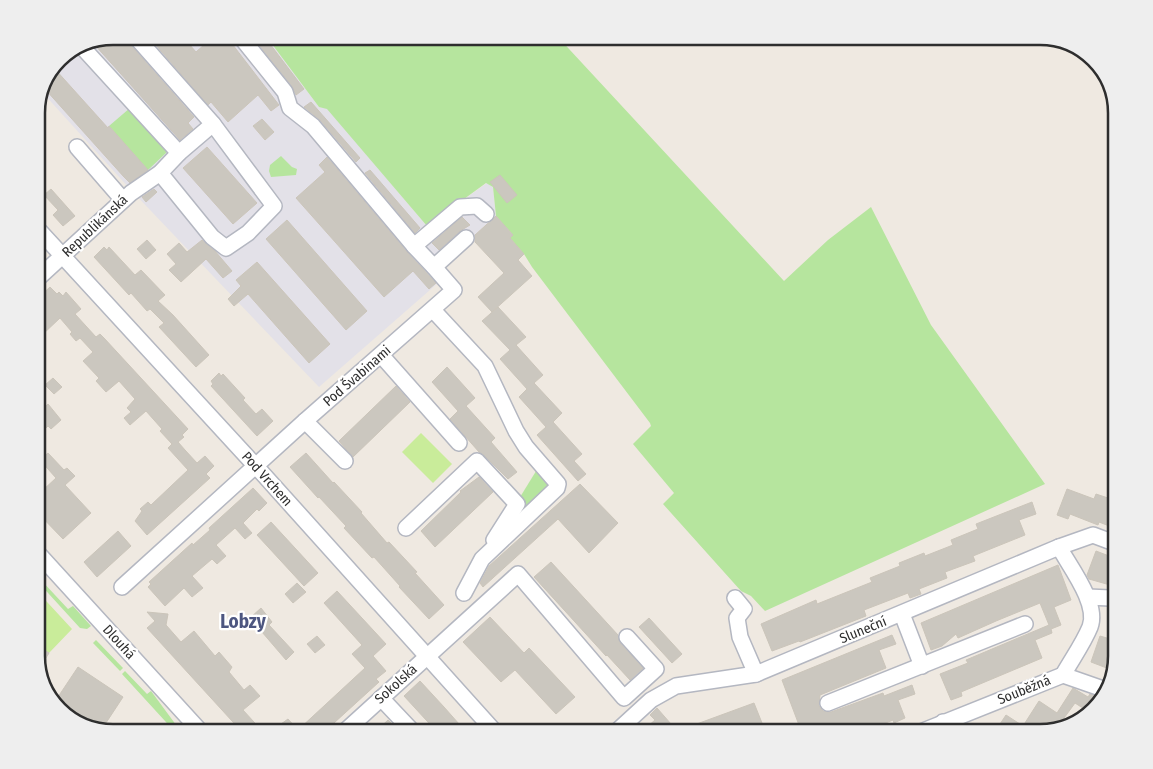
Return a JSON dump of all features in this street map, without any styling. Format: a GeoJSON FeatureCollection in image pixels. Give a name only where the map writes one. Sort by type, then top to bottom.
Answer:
{"type":"FeatureCollection","features":[{"type":"Feature","properties":{"kind":"street"},"geometry":{"type":"LineString","coordinates":[[143,45],[213,124],[274,206],[248,233],[226,248],[212,237],[160,173]]}},
{"type":"Feature","properties":{"kind":"street"},"geometry":{"type":"LineString","coordinates":[[247,45],[285,92],[290,108],[313,126],[414,246],[434,266],[466,238]]}},
{"type":"Feature","properties":{"kind":"street"},"geometry":{"type":"LineString","coordinates":[[86,51],[179,153]]}},
{"type":"Feature","properties":{"kind":"street","name":"Republikánská"},"geometry":{"type":"LineString","coordinates":[[45,272],[127,196],[160,173],[179,153],[213,124]]}},
{"type":"Feature","properties":{"kind":"street"},"geometry":{"type":"LineString","coordinates":[[77,147],[127,196]]}},
{"type":"Feature","properties":{"kind":"street"},"geometry":{"type":"LineString","coordinates":[[414,246],[460,206],[477,206],[486,214]]}},
{"type":"Feature","properties":{"kind":"street","name":"Pod Vrchem"},"geometry":{"type":"LineString","coordinates":[[45,237],[256,466],[488,724]]}},
{"type":"Feature","properties":{"kind":"street","name":"Pod Švabinami"},"geometry":{"type":"LineString","coordinates":[[122,587],[454,290],[434,266]]}},
{"type":"Feature","properties":{"kind":"street"},"geometry":{"type":"LineString","coordinates":[[433,310],[485,366],[516,431],[558,484],[557,488],[482,560]]}},
{"type":"Feature","properties":{"kind":"street"},"geometry":{"type":"LineString","coordinates":[[381,355],[459,443]]}},
{"type":"Feature","properties":{"kind":"street"},"geometry":{"type":"LineString","coordinates":[[306,421],[345,462]]}},
{"type":"Feature","properties":{"kind":"street"},"geometry":{"type":"LineString","coordinates":[[406,528],[478,461],[517,504],[464,593]]}},
{"type":"Feature","properties":{"kind":"street","name":"Sluneční"},"geometry":{"type":"LineString","coordinates":[[625,724],[651,700],[676,686],[756,674],[1059,547],[1093,535],[1108,541]]}},
{"type":"Feature","properties":{"kind":"street"},"geometry":{"type":"LineString","coordinates":[[1059,547],[1088,597],[1091,611],[1091,626],[1063,675]]}},
{"type":"Feature","properties":{"kind":"street","name":"Dlouhá"},"geometry":{"type":"LineString","coordinates":[[45,561],[194,724]]}},
{"type":"Feature","properties":{"kind":"street","name":"Sokolská"},"geometry":{"type":"LineString","coordinates":[[353,724],[518,574],[624,698],[656,669],[627,637]]}},
{"type":"Feature","properties":{"kind":"street"},"geometry":{"type":"LineString","coordinates":[[1088,597],[1108,598]]}},
{"type":"Feature","properties":{"kind":"street"},"geometry":{"type":"LineString","coordinates":[[735,598],[744,609],[737,618],[740,638],[756,674]]}},
{"type":"Feature","properties":{"kind":"street"},"geometry":{"type":"LineString","coordinates":[[902,614],[922,666]]}},
{"type":"Feature","properties":{"kind":"street"},"geometry":{"type":"LineString","coordinates":[[828,703],[1025,624]]}},
{"type":"Feature","properties":{"kind":"street","name":"Souběžná"},"geometry":{"type":"LineString","coordinates":[[948,724],[1063,675],[1100,688]]}},
{"type":"Feature","properties":{"kind":"street"},"geometry":{"type":"LineString","coordinates":[[381,698],[406,724]]}},
{"type":"Feature","properties":{"kind":"shaded area"},"geometry":{"type":"Polygon","coordinates":[[[113,45],[273,45],[319,107],[327,108],[427,226],[487,183],[493,187],[496,216],[431,274],[438,283],[319,387],[130,189],[47,97],[52,83],[68,62],[79,54],[91,49],[113,45]]]}},
{"type":"Feature","properties":{"kind":"green space"},"geometry":{"type":"Polygon","coordinates":[[[273,45],[565,45],[784,281],[828,240],[871,207],[931,325],[1045,484],[765,611],[751,596],[741,591],[663,504],[674,493],[633,444],[651,426],[650,423],[524,254],[510,238],[513,235],[496,216],[493,187],[486,183],[427,226],[327,109],[319,107],[273,45]]]}},
{"type":"Feature","properties":{"kind":"green space"},"geometry":{"type":"Polygon","coordinates":[[[130,108],[167,149],[166,153],[148,170],[109,126],[130,108]]]}},
{"type":"Feature","properties":{"kind":"green space"},"geometry":{"type":"Polygon","coordinates":[[[281,156],[292,167],[297,169],[296,175],[271,177],[270,165],[281,156]]]}},
{"type":"Feature","properties":{"kind":"green space"},"geometry":{"type":"Polygon","coordinates":[[[421,433],[452,464],[433,483],[402,452],[421,433]]]}},
{"type":"Feature","properties":{"kind":"green space"},"geometry":{"type":"Polygon","coordinates":[[[541,463],[558,484],[482,559],[541,463]]]}},
{"type":"Feature","properties":{"kind":"green space"},"geometry":{"type":"Polygon","coordinates":[[[45,584],[68,609],[73,606],[91,626],[87,629],[80,628],[45,590],[45,584]]]}},
{"type":"Feature","properties":{"kind":"green space"},"geometry":{"type":"Polygon","coordinates":[[[45,600],[72,629],[45,659],[45,600]]]}},
{"type":"Feature","properties":{"kind":"green space"},"geometry":{"type":"Polygon","coordinates":[[[96,640],[123,668],[120,671],[93,643],[96,640]]]}},
{"type":"Feature","properties":{"kind":"green space"},"geometry":{"type":"Polygon","coordinates":[[[125,671],[147,694],[151,691],[175,724],[168,724],[122,674],[125,671]]]}},
{"type":"Feature","properties":{"kind":"building"},"geometry":{"type":"Polygon","coordinates":[[[131,45],[194,117],[188,123],[193,129],[180,140],[97,48],[131,45]]]}},
{"type":"Feature","properties":{"kind":"building"},"geometry":{"type":"Polygon","coordinates":[[[156,45],[190,45],[196,52],[204,45],[233,45],[279,105],[271,111],[258,95],[228,122],[211,102],[208,105],[156,45]]]}},
{"type":"Feature","properties":{"kind":"building"},"geometry":{"type":"Polygon","coordinates":[[[259,45],[271,45],[304,89],[296,95],[292,86],[259,45]]]}},
{"type":"Feature","properties":{"kind":"building"},"geometry":{"type":"Polygon","coordinates":[[[58,73],[148,170],[130,183],[48,92],[58,73]]]}},
{"type":"Feature","properties":{"kind":"building"},"geometry":{"type":"Polygon","coordinates":[[[311,102],[360,158],[356,162],[320,120],[304,107],[311,102]]]}},
{"type":"Feature","properties":{"kind":"building"},"geometry":{"type":"Polygon","coordinates":[[[262,119],[274,132],[265,140],[253,126],[262,119]]]}},
{"type":"Feature","properties":{"kind":"building"},"geometry":{"type":"Polygon","coordinates":[[[207,147],[257,203],[233,224],[183,168],[207,147]]]}},
{"type":"Feature","properties":{"kind":"building"},"geometry":{"type":"Polygon","coordinates":[[[327,157],[407,252],[436,283],[429,289],[413,271],[384,297],[296,198],[325,172],[319,165],[327,157]]]}},
{"type":"Feature","properties":{"kind":"building"},"geometry":{"type":"Polygon","coordinates":[[[370,170],[420,228],[415,233],[365,173],[370,170]]]}},
{"type":"Feature","properties":{"kind":"building"},"geometry":{"type":"Polygon","coordinates":[[[500,175],[517,195],[507,203],[490,182],[500,175]]]}},
{"type":"Feature","properties":{"kind":"building"},"geometry":{"type":"Polygon","coordinates":[[[51,189],[75,216],[63,226],[53,215],[58,210],[45,194],[51,189]]]}},
{"type":"Feature","properties":{"kind":"building"},"geometry":{"type":"Polygon","coordinates":[[[154,189],[157,192],[146,202],[142,197],[154,189]]]}},
{"type":"Feature","properties":{"kind":"building"},"geometry":{"type":"Polygon","coordinates":[[[496,216],[513,235],[510,238],[524,254],[518,260],[532,276],[492,312],[478,297],[504,273],[475,242],[475,235],[496,216]]]}},
{"type":"Feature","properties":{"kind":"building"},"geometry":{"type":"Polygon","coordinates":[[[462,217],[470,225],[460,231],[439,250],[432,243],[462,217]]]}},
{"type":"Feature","properties":{"kind":"building"},"geometry":{"type":"Polygon","coordinates":[[[287,220],[367,311],[346,330],[266,239],[287,220]]]}},
{"type":"Feature","properties":{"kind":"building"},"geometry":{"type":"Polygon","coordinates":[[[147,240],[156,250],[146,259],[137,249],[147,240]]]}},
{"type":"Feature","properties":{"kind":"building"},"geometry":{"type":"Polygon","coordinates":[[[202,240],[215,251],[232,271],[223,278],[206,259],[181,282],[169,270],[176,264],[167,254],[179,243],[187,252],[202,240]]]}},
{"type":"Feature","properties":{"kind":"building"},"geometry":{"type":"Polygon","coordinates":[[[104,247],[107,250],[109,247],[135,275],[141,270],[165,295],[158,301],[209,355],[196,367],[159,327],[164,323],[150,309],[147,311],[131,293],[129,295],[94,257],[104,247]]]}},
{"type":"Feature","properties":{"kind":"building"},"geometry":{"type":"Polygon","coordinates":[[[257,262],[330,344],[309,363],[248,294],[234,306],[228,299],[241,286],[236,280],[257,262]]]}},
{"type":"Feature","properties":{"kind":"building"},"geometry":{"type":"Polygon","coordinates":[[[50,287],[57,294],[59,292],[63,296],[66,292],[81,309],[75,314],[96,337],[100,334],[104,338],[188,429],[182,435],[184,437],[178,442],[197,463],[205,456],[214,466],[206,474],[210,478],[147,535],[135,521],[142,511],[140,509],[148,502],[151,505],[188,470],[168,448],[172,444],[146,411],[130,425],[124,418],[131,412],[127,408],[135,399],[119,381],[106,392],[96,381],[99,378],[83,361],[93,352],[80,338],[76,341],[70,334],[72,332],[60,318],[45,332],[45,292],[50,287]]]}},
{"type":"Feature","properties":{"kind":"building"},"geometry":{"type":"Polygon","coordinates":[[[498,307],[526,337],[516,345],[543,375],[534,383],[562,413],[553,422],[582,454],[574,461],[586,474],[578,481],[537,435],[546,427],[519,397],[527,389],[500,359],[510,350],[482,321],[498,307]]]}},
{"type":"Feature","properties":{"kind":"building"},"geometry":{"type":"Polygon","coordinates":[[[447,367],[475,398],[466,406],[495,438],[491,442],[517,472],[508,479],[479,452],[450,419],[458,411],[432,382],[447,367]]]}},
{"type":"Feature","properties":{"kind":"building"},"geometry":{"type":"Polygon","coordinates":[[[219,373],[221,376],[223,374],[245,398],[243,400],[256,414],[262,409],[273,421],[257,436],[211,386],[213,384],[211,381],[219,373]]]}},
{"type":"Feature","properties":{"kind":"building"},"geometry":{"type":"Polygon","coordinates":[[[53,378],[62,387],[54,394],[45,385],[53,378]]]}},
{"type":"Feature","properties":{"kind":"building"},"geometry":{"type":"Polygon","coordinates":[[[396,386],[410,402],[353,457],[339,441],[396,386]]]}},
{"type":"Feature","properties":{"kind":"building"},"geometry":{"type":"Polygon","coordinates":[[[48,404],[61,420],[51,429],[48,426],[45,429],[45,407],[48,404]]]}},
{"type":"Feature","properties":{"kind":"building"},"geometry":{"type":"Polygon","coordinates":[[[48,453],[64,470],[67,468],[75,476],[65,485],[91,513],[63,539],[45,520],[45,488],[56,478],[45,466],[45,456],[48,453]]]}},
{"type":"Feature","properties":{"kind":"building"},"geometry":{"type":"Polygon","coordinates":[[[306,453],[362,512],[387,543],[389,542],[417,572],[415,573],[444,605],[429,619],[374,557],[372,558],[344,528],[346,526],[290,467],[306,453]]]}},
{"type":"Feature","properties":{"kind":"building"},"geometry":{"type":"Polygon","coordinates":[[[479,477],[493,492],[435,547],[421,531],[460,491],[479,477]]]}},
{"type":"Feature","properties":{"kind":"building"},"geometry":{"type":"Polygon","coordinates":[[[580,484],[618,523],[589,553],[558,519],[483,587],[480,583],[489,566],[580,484]]]}},
{"type":"Feature","properties":{"kind":"building"},"geometry":{"type":"Polygon","coordinates":[[[253,488],[267,503],[259,511],[257,509],[243,523],[252,533],[245,539],[235,528],[216,545],[226,556],[217,564],[212,559],[192,576],[203,588],[192,597],[184,588],[165,606],[148,587],[151,584],[149,582],[192,543],[193,545],[210,530],[209,528],[253,488]]]}},
{"type":"Feature","properties":{"kind":"building"},"geometry":{"type":"Polygon","coordinates":[[[1067,489],[1094,499],[1096,494],[1108,498],[1108,526],[1099,522],[1098,525],[1070,514],[1068,519],[1057,515],[1067,489]]]}},
{"type":"Feature","properties":{"kind":"building"},"geometry":{"type":"Polygon","coordinates":[[[1032,502],[1036,514],[1019,520],[1025,535],[973,556],[975,561],[945,572],[947,578],[919,589],[921,594],[910,598],[908,593],[864,610],[866,616],[772,651],[761,624],[816,600],[817,604],[872,582],[870,578],[900,566],[899,563],[924,553],[925,556],[953,545],[951,540],[978,529],[976,524],[1032,502]]]}},
{"type":"Feature","properties":{"kind":"building"},"geometry":{"type":"Polygon","coordinates":[[[271,522],[318,573],[304,586],[257,535],[271,522]]]}},
{"type":"Feature","properties":{"kind":"building"},"geometry":{"type":"Polygon","coordinates":[[[118,531],[131,546],[97,577],[84,562],[118,531]]]}},
{"type":"Feature","properties":{"kind":"building"},"geometry":{"type":"Polygon","coordinates":[[[1096,551],[1108,556],[1108,584],[1089,579],[1087,575],[1096,551]]]}},
{"type":"Feature","properties":{"kind":"building"},"geometry":{"type":"Polygon","coordinates":[[[551,562],[618,635],[620,643],[643,668],[630,680],[534,577],[551,562]]]}},
{"type":"Feature","properties":{"kind":"building"},"geometry":{"type":"Polygon","coordinates":[[[1058,565],[1071,600],[1054,607],[1061,625],[1051,629],[1052,633],[1035,640],[1042,658],[961,692],[962,696],[951,700],[940,674],[968,663],[966,660],[1049,625],[1040,603],[958,638],[956,634],[942,646],[931,650],[921,623],[1058,565]]]}},
{"type":"Feature","properties":{"kind":"building"},"geometry":{"type":"Polygon","coordinates":[[[297,583],[306,592],[293,603],[285,594],[297,583]]]}},
{"type":"Feature","properties":{"kind":"building"},"geometry":{"type":"Polygon","coordinates":[[[337,591],[386,644],[373,656],[386,671],[376,679],[379,682],[333,724],[304,724],[365,668],[352,654],[362,645],[324,603],[337,591]]]}},
{"type":"Feature","properties":{"kind":"building"},"geometry":{"type":"Polygon","coordinates":[[[261,608],[272,622],[269,625],[294,652],[286,660],[250,618],[261,608]]]}},
{"type":"Feature","properties":{"kind":"building"},"geometry":{"type":"Polygon","coordinates":[[[147,612],[168,614],[166,625],[181,642],[194,631],[215,656],[219,652],[232,667],[229,672],[244,690],[250,685],[260,696],[243,710],[256,724],[235,724],[147,628],[155,621],[147,612]]]}},
{"type":"Feature","properties":{"kind":"building"},"geometry":{"type":"Polygon","coordinates":[[[490,617],[524,653],[529,648],[575,697],[556,714],[515,670],[501,682],[463,642],[490,617]]]}},
{"type":"Feature","properties":{"kind":"building"},"geometry":{"type":"Polygon","coordinates":[[[649,618],[682,654],[672,663],[639,627],[649,618]]]}},
{"type":"Feature","properties":{"kind":"building"},"geometry":{"type":"Polygon","coordinates":[[[892,635],[896,644],[879,650],[886,668],[820,695],[819,706],[823,711],[831,712],[883,693],[884,696],[912,685],[915,694],[898,700],[905,718],[894,723],[893,720],[883,724],[799,724],[782,680],[892,635]]]}},
{"type":"Feature","properties":{"kind":"building"},"geometry":{"type":"Polygon","coordinates":[[[317,636],[325,645],[315,653],[307,644],[317,636]]]}},
{"type":"Feature","properties":{"kind":"building"},"geometry":{"type":"Polygon","coordinates":[[[1100,636],[1108,638],[1107,668],[1091,662],[1100,636]]]}},
{"type":"Feature","properties":{"kind":"building"},"geometry":{"type":"Polygon","coordinates":[[[45,651],[49,653],[45,659],[45,651]]]}},
{"type":"Feature","properties":{"kind":"building"},"geometry":{"type":"Polygon","coordinates":[[[78,667],[123,697],[106,723],[95,722],[83,717],[71,710],[58,696],[78,667]]]}},
{"type":"Feature","properties":{"kind":"building"},"geometry":{"type":"Polygon","coordinates":[[[420,681],[459,724],[430,724],[404,696],[420,681]]]}},
{"type":"Feature","properties":{"kind":"building"},"geometry":{"type":"Polygon","coordinates":[[[1073,688],[1088,697],[1090,694],[1095,696],[1083,708],[1075,703],[1062,720],[1024,724],[1039,701],[1057,713],[1073,688]]]}},
{"type":"Feature","properties":{"kind":"building"},"geometry":{"type":"Polygon","coordinates":[[[754,703],[762,723],[759,724],[697,724],[754,703]]]}},
{"type":"Feature","properties":{"kind":"building"},"geometry":{"type":"Polygon","coordinates":[[[657,708],[671,724],[650,724],[655,720],[650,715],[657,708]]]}},
{"type":"Feature","properties":{"kind":"building"},"geometry":{"type":"Polygon","coordinates":[[[1006,715],[1020,724],[1000,724],[1006,715]]]}},
{"type":"Feature","properties":{"kind":"building"},"geometry":{"type":"Polygon","coordinates":[[[288,719],[293,724],[281,724],[288,719]]]}},
{"type":"Feature","properties":{"kind":"building"},"geometry":{"type":"Polygon","coordinates":[[[388,720],[392,724],[384,724],[388,720]]]}},
{"type":"Feature","properties":{"kind":"district","name":"Lobzy"},"geometry":{"type":"Point","coordinates":[243,621]}}]}
